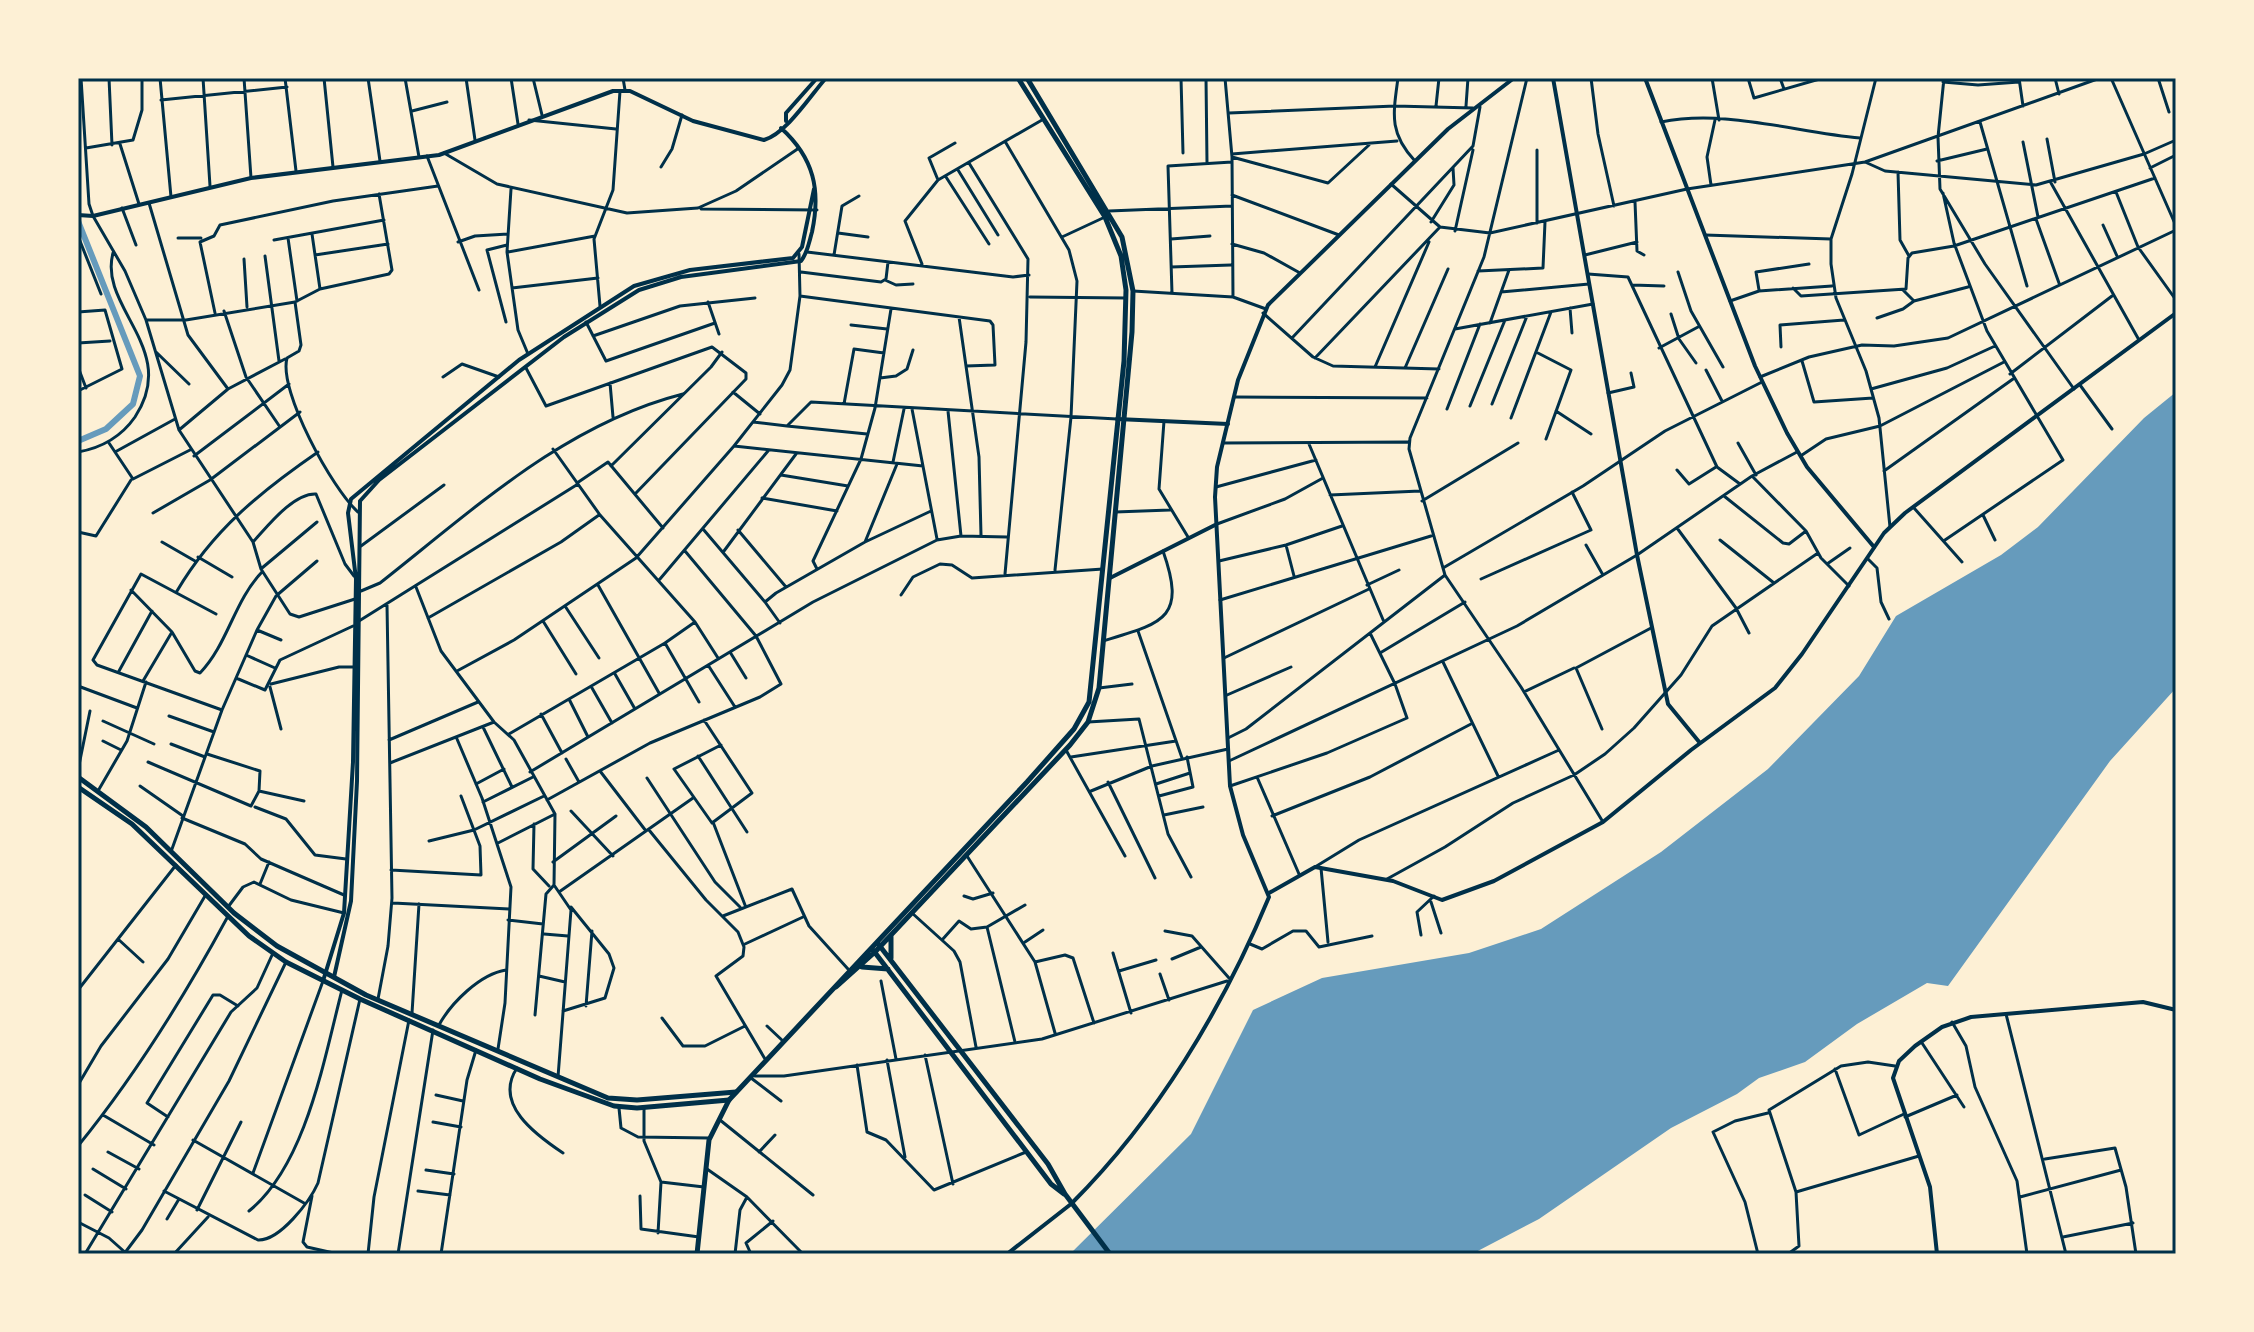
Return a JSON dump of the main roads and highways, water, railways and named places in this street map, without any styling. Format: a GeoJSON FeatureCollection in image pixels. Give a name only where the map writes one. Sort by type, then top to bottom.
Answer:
{"type":"FeatureCollection","features":[{"type":"Feature","properties":{"kind":"main road"},"geometry":{"type":"LineString","coordinates":[[697,1254],[710,1138],[729,1100],[785,1043],[848,969],[891,935],[967,856],[1058,753],[1083,717],[1089,702],[1133,291],[1122,237],[1042,120],[1018,78]]}},
{"type":"Feature","properties":{"kind":"main road"},"geometry":{"type":"LineString","coordinates":[[835,987],[861,967],[876,946],[1058,753],[1066,750],[1088,722],[1099,688],[1115,512],[1126,298],[1121,256],[1107,214],[1028,79]]}},
{"type":"Feature","properties":{"kind":"main road"},"geometry":{"type":"LineString","coordinates":[[78,777],[172,849],[228,907],[277,946],[378,999],[599,1095],[625,1100],[736,1092]]}},
{"type":"Feature","properties":{"kind":"main road"},"geometry":{"type":"LineString","coordinates":[[78,787],[132,824],[227,918],[273,953],[360,999],[517,1068],[619,1108],[729,1100]]}},
{"type":"Feature","properties":{"kind":"main road"},"geometry":{"type":"LineString","coordinates":[[891,935],[891,959]]}},
{"type":"Feature","properties":{"kind":"main road"},"geometry":{"type":"LineString","coordinates":[[876,946],[891,959],[962,1049],[1059,1179],[1071,1204],[1110,1254]]}},
{"type":"Feature","properties":{"kind":"main road"},"geometry":{"type":"LineString","coordinates":[[876,946],[889,969],[1051,1184],[1065,1194]]}},
{"type":"Feature","properties":{"kind":"main road"},"geometry":{"type":"LineString","coordinates":[[861,967],[889,969]]}},
{"type":"Feature","properties":{"kind":"water"},"geometry":{"type":"Polygon","coordinates":[[[2176,392],[2176,688],[2110,761],[1948,986],[1927,983],[1857,1024],[1805,1062],[1759,1078],[1737,1094],[1671,1128],[1539,1219],[1472,1254],[1070,1254],[1191,1134],[1253,1010],[1322,978],[1469,953],[1541,929],[1661,852],[1768,769],[1859,676],[1896,616],[2001,555],[2038,527],[2144,418],[2176,392]]]}},
{"type":"Feature","properties":{"kind":"waterway"},"geometry":{"type":"LineString","coordinates":[[78,221],[140,376],[133,404],[106,429],[78,441]]}}]}
